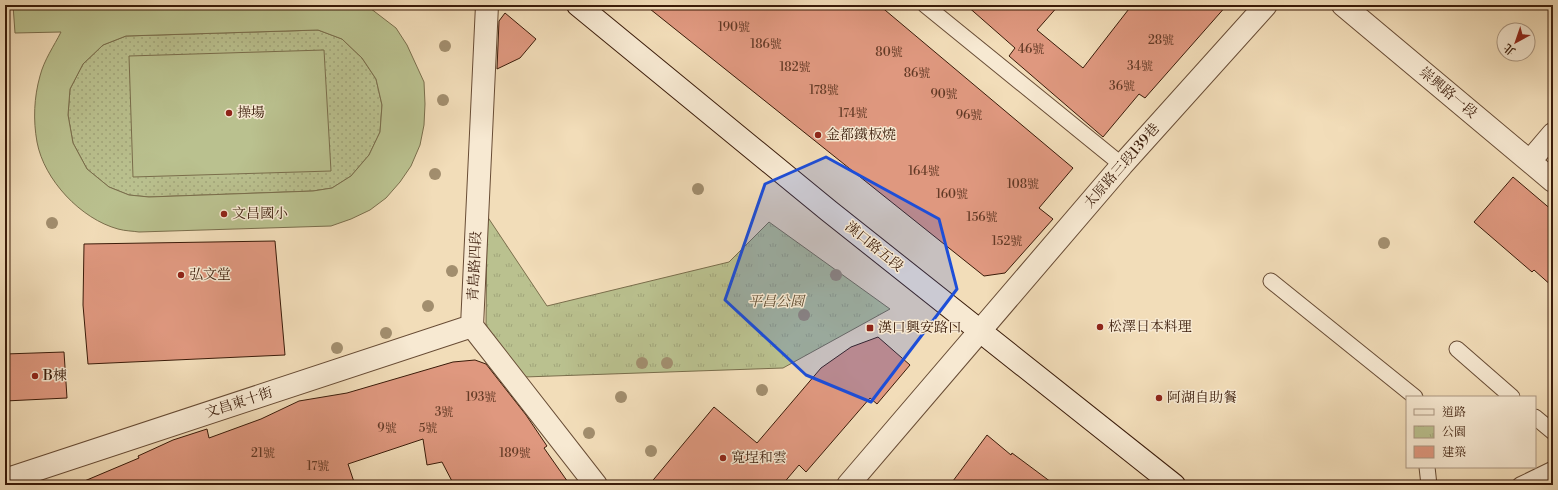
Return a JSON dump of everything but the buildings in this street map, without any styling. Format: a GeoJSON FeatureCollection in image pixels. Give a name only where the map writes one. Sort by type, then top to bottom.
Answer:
{"type":"FeatureCollection","features":[{"type":"Feature","properties":{"kind":"street","name":"青島路四段"},"geometry":{"type":"LineString","coordinates":[[472,326],[487,5]]}},
{"type":"Feature","properties":{"kind":"street","name":"漢口路五段"},"geometry":{"type":"LineString","coordinates":[[578,5],[958,315],[980,330],[1174,485]]}},
{"type":"Feature","properties":{"kind":"street","name":"太原路三段139巷"},"geometry":{"type":"LineString","coordinates":[[848,485],[1122,166],[1266,5]]}},
{"type":"Feature","properties":{"kind":"street","name":"崇興路一段"},"geometry":{"type":"LineString","coordinates":[[1343,5],[1530,160],[1553,182]]}},
{"type":"Feature","properties":{"kind":"street"},"geometry":{"type":"LineString","coordinates":[[1530,160],[1553,134]]}},
{"type":"Feature","properties":{"kind":"street","name":"文昌東十街"},"geometry":{"type":"LineString","coordinates":[[5,478],[11,478],[472,326]]}},
{"type":"Feature","properties":{"kind":"street"},"geometry":{"type":"LineString","coordinates":[[472,326],[596,485]]}},
{"type":"Feature","properties":{"kind":"lane"},"geometry":{"type":"LineString","coordinates":[[925,5],[1122,166]]}},
{"type":"Feature","properties":{"kind":"lane"},"geometry":{"type":"LineString","coordinates":[[1271,281],[1414,396]]}},
{"type":"Feature","properties":{"kind":"lane"},"geometry":{"type":"LineString","coordinates":[[1458,349],[1511,396]]}},
{"type":"Feature","properties":{"kind":"lane"},"geometry":{"type":"LineString","coordinates":[[1536,418],[1553,432]]}},
{"type":"Feature","properties":{"kind":"lane"},"geometry":{"type":"LineString","coordinates":[[1427,468],[1429,485]]}},
{"type":"Feature","properties":{"kind":"lane"},"geometry":{"type":"LineString","coordinates":[[1520,485],[1553,469]]}},
{"type":"Feature","properties":{"kind":"highlighted area"},"geometry":{"type":"Polygon","coordinates":[[[826,157],[939,219],[957,289],[871,402],[806,375],[725,300],[765,184],[826,157]]]}},
{"type":"Feature","properties":{"kind":"green space"},"geometry":{"type":"Polygon","coordinates":[[[13,5],[366,5],[396,28],[407,45],[424,82],[424,125],[420,145],[411,166],[386,198],[370,210],[331,226],[139,232],[118,229],[91,217],[66,196],[47,170],[41,156],[37,142],[35,125],[36,92],[44,64],[61,32],[15,33],[13,5]],[[318,30],[126,36],[103,45],[83,64],[70,89],[68,115],[73,143],[87,169],[109,187],[129,195],[149,197],[313,191],[332,188],[351,176],[369,155],[380,132],[382,105],[376,79],[362,58],[342,39],[318,30]]]}},
{"type":"Feature","properties":{"kind":"green space"},"geometry":{"type":"Polygon","coordinates":[[[318,30],[342,39],[362,58],[376,79],[382,105],[380,132],[369,155],[351,176],[332,188],[313,191],[149,197],[129,195],[109,187],[87,169],[73,143],[68,115],[70,89],[83,64],[103,45],[126,36],[318,30]]]}},
{"type":"Feature","properties":{"kind":"green space","name":"操場"},"geometry":{"type":"Polygon","coordinates":[[[324,50],[331,171],[133,177],[129,56],[324,50]]]}},
{"type":"Feature","properties":{"kind":"green space","name":"平昌公園"},"geometry":{"type":"Polygon","coordinates":[[[487,216],[547,306],[729,262],[769,222],[890,309],[783,368],[524,377],[486,327],[487,216]]]}},
{"type":"Feature","properties":{"kind":"place","name":"操場"},"geometry":{"type":"Point","coordinates":[229,113]}},
{"type":"Feature","properties":{"kind":"place","name":"金都鐵板燒"},"geometry":{"type":"Point","coordinates":[818,135]}},
{"type":"Feature","properties":{"kind":"place","name":"文昌國小"},"geometry":{"type":"Point","coordinates":[224,214]}},
{"type":"Feature","properties":{"kind":"place","name":"弘文堂"},"geometry":{"type":"Point","coordinates":[181,275]}},
{"type":"Feature","properties":{"kind":"place","name":"松澤日本料理"},"geometry":{"type":"Point","coordinates":[1100,327]}},
{"type":"Feature","properties":{"kind":"place","name":"漢口興安路口"},"geometry":{"type":"Point","coordinates":[870,328]}},
{"type":"Feature","properties":{"kind":"place","name":"B棟"},"geometry":{"type":"Point","coordinates":[35,376]}},
{"type":"Feature","properties":{"kind":"place","name":"阿湖自助餐"},"geometry":{"type":"Point","coordinates":[1159,398]}},
{"type":"Feature","properties":{"kind":"place","name":"寬埕和雲"},"geometry":{"type":"Point","coordinates":[723,458]}}]}
